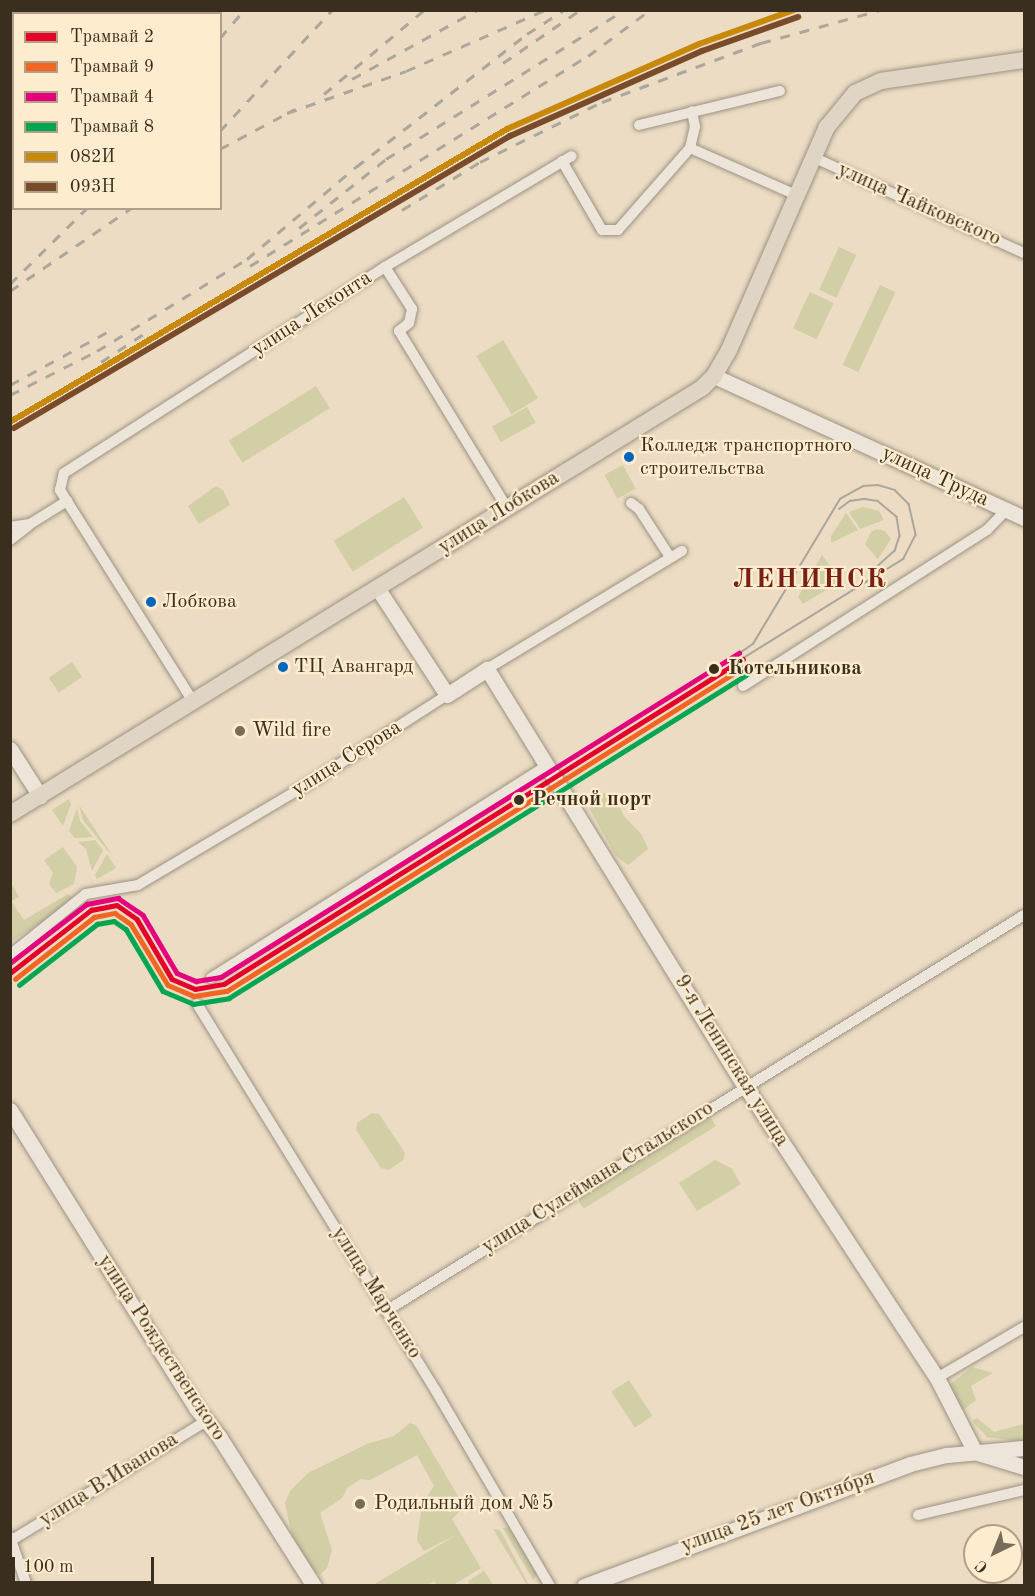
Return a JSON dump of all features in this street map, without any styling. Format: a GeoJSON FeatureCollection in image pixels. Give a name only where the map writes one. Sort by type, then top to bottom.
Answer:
{"type":"FeatureCollection","features":[{"type":"Feature","properties":{"kind":"main road","name":"улица Лобкова"},"geometry":{"type":"LineString","coordinates":[[10,814],[194,703],[683,400],[714,376],[832,117],[855,93],[881,81],[1024,60]]}},
{"type":"Feature","properties":{"kind":"street"},"geometry":{"type":"LineString","coordinates":[[639,125],[780,91]]}},
{"type":"Feature","properties":{"kind":"street"},"geometry":{"type":"LineString","coordinates":[[692,111],[695,127],[690,148],[796,195]]}},
{"type":"Feature","properties":{"kind":"street","name":"улица Леконта"},"geometry":{"type":"LineString","coordinates":[[67,501],[59,481],[64,473],[385,267],[567,158],[595,221],[609,232],[618,230],[632,216],[690,148]]}},
{"type":"Feature","properties":{"kind":"street","name":"улица Чайковского"},"geometry":{"type":"LineString","coordinates":[[813,157],[1024,253]]}},
{"type":"Feature","properties":{"kind":"street"},"geometry":{"type":"LineString","coordinates":[[385,267],[412,309],[408,323],[399,331],[507,508]]}},
{"type":"Feature","properties":{"kind":"street","name":"улица Труда"},"geometry":{"type":"LineString","coordinates":[[714,376],[1024,518]]}},
{"type":"Feature","properties":{"kind":"street"},"geometry":{"type":"LineString","coordinates":[[10,540],[30,524],[67,501],[194,703]]}},
{"type":"Feature","properties":{"kind":"street"},"geometry":{"type":"LineString","coordinates":[[631,503],[639,509],[670,557]]}},
{"type":"Feature","properties":{"kind":"street"},"geometry":{"type":"LineString","coordinates":[[743,686],[987,530],[1006,510]]}},
{"type":"Feature","properties":{"kind":"street"},"geometry":{"type":"LineString","coordinates":[[10,527],[30,524]]}},
{"type":"Feature","properties":{"kind":"street","name":"улица Серова"},"geometry":{"type":"LineString","coordinates":[[10,956],[95,890],[138,885],[319,777],[487,669],[682,551]]}},
{"type":"Feature","properties":{"kind":"street"},"geometry":{"type":"LineString","coordinates":[[378,589],[447,695]]}},
{"type":"Feature","properties":{"kind":"street","name":"9-я Ленинская улица"},"geometry":{"type":"LineString","coordinates":[[487,669],[745,1086],[937,1378],[975,1452]]}},
{"type":"Feature","properties":{"kind":"street"},"geometry":{"type":"LineString","coordinates":[[10,749],[40,796]]}},
{"type":"Feature","properties":{"kind":"street"},"geometry":{"type":"LineString","coordinates":[[211,978],[548,765]]}},
{"type":"Feature","properties":{"kind":"street","name":"улица Сулеймана Стальского"},"geometry":{"type":"LineString","coordinates":[[386,1311],[745,1086],[1024,915]]}},
{"type":"Feature","properties":{"kind":"street","name":"улица Марченко"},"geometry":{"type":"LineString","coordinates":[[197,1004],[386,1311],[550,1586]]}},
{"type":"Feature","properties":{"kind":"street","name":"улица Рождественского"},"geometry":{"type":"LineString","coordinates":[[10,1110],[206,1421],[315,1586]]}},
{"type":"Feature","properties":{"kind":"street"},"geometry":{"type":"LineString","coordinates":[[937,1378],[1024,1327]]}},
{"type":"Feature","properties":{"kind":"street","name":"улица В.Иванова"},"geometry":{"type":"LineString","coordinates":[[11,1538],[206,1421]]}},
{"type":"Feature","properties":{"kind":"street","name":"улица 25 лет Октября"},"geometry":{"type":"LineString","coordinates":[[584,1586],[910,1464],[975,1452],[1024,1448]]}},
{"type":"Feature","properties":{"kind":"street"},"geometry":{"type":"LineString","coordinates":[[975,1452],[1024,1467]]}},
{"type":"Feature","properties":{"kind":"street"},"geometry":{"type":"LineString","coordinates":[[918,1515],[1024,1490]]}},
{"type":"Feature","properties":{"kind":"street"},"geometry":{"type":"LineString","coordinates":[[11,1538],[15,1563],[27,1586]]}},
{"type":"Feature","properties":{"kind":"shaded area"},"geometry":{"type":"Polygon","coordinates":[[[839,247],[856,255],[836,298],[819,290],[839,247]]]}},
{"type":"Feature","properties":{"kind":"shaded area"},"geometry":{"type":"Polygon","coordinates":[[[880,285],[895,292],[858,372],[843,365],[880,285]]]}},
{"type":"Feature","properties":{"kind":"shaded area"},"geometry":{"type":"Polygon","coordinates":[[[810,292],[834,303],[817,339],[793,328],[810,292]]]}},
{"type":"Feature","properties":{"kind":"shaded area"},"geometry":{"type":"Polygon","coordinates":[[[503,340],[538,398],[511,414],[476,356],[503,340]]]}},
{"type":"Feature","properties":{"kind":"shaded area"},"geometry":{"type":"Polygon","coordinates":[[[316,386],[330,408],[242,463],[229,441],[316,386]]]}},
{"type":"Feature","properties":{"kind":"shaded area"},"geometry":{"type":"Polygon","coordinates":[[[527,407],[536,423],[501,442],[492,426],[527,407]]]}},
{"type":"Feature","properties":{"kind":"shaded area"},"geometry":{"type":"Polygon","coordinates":[[[623,465],[636,489],[617,499],[604,475],[623,465]]]}},
{"type":"Feature","properties":{"kind":"shaded area"},"geometry":{"type":"Polygon","coordinates":[[[216,486],[223,490],[230,505],[199,524],[188,506],[216,486]]]}},
{"type":"Feature","properties":{"kind":"shaded area"},"geometry":{"type":"Polygon","coordinates":[[[404,497],[423,528],[353,572],[334,541],[404,497]]]}},
{"type":"Feature","properties":{"kind":"shaded area"},"geometry":{"type":"Polygon","coordinates":[[[863,507],[879,511],[884,520],[860,529],[849,512],[863,507]]]}},
{"type":"Feature","properties":{"kind":"shaded area"},"geometry":{"type":"Polygon","coordinates":[[[846,513],[858,530],[831,543],[831,536],[846,513]]]}},
{"type":"Feature","properties":{"kind":"shaded area"},"geometry":{"type":"Polygon","coordinates":[[[877,529],[885,531],[891,539],[878,559],[865,544],[871,532],[877,529]]]}},
{"type":"Feature","properties":{"kind":"shaded area"},"geometry":{"type":"Polygon","coordinates":[[[822,555],[841,581],[803,604],[798,597],[822,555]]]}},
{"type":"Feature","properties":{"kind":"shaded area"},"geometry":{"type":"Polygon","coordinates":[[[72,662],[82,677],[59,693],[49,678],[72,662]]]}},
{"type":"Feature","properties":{"kind":"shaded area"},"geometry":{"type":"Polygon","coordinates":[[[605,793],[618,802],[623,815],[642,835],[648,849],[628,865],[616,856],[589,808],[596,795],[605,793]]]}},
{"type":"Feature","properties":{"kind":"shaded area"},"geometry":{"type":"Polygon","coordinates":[[[69,799],[71,804],[63,826],[52,810],[69,799]]]}},
{"type":"Feature","properties":{"kind":"shaded area"},"geometry":{"type":"Polygon","coordinates":[[[79,805],[106,846],[111,855],[83,820],[79,805]]]}},
{"type":"Feature","properties":{"kind":"shaded area"},"geometry":{"type":"Polygon","coordinates":[[[77,808],[80,821],[93,837],[75,838],[69,831],[77,808]]]}},
{"type":"Feature","properties":{"kind":"shaded area"},"geometry":{"type":"Polygon","coordinates":[[[95,840],[103,850],[92,871],[86,849],[78,842],[95,840]]]}},
{"type":"Feature","properties":{"kind":"shaded area"},"geometry":{"type":"Polygon","coordinates":[[[63,847],[77,867],[74,884],[56,893],[49,884],[53,873],[44,860],[63,847]]]}},
{"type":"Feature","properties":{"kind":"shaded area"},"geometry":{"type":"Polygon","coordinates":[[[107,854],[116,868],[97,879],[95,875],[107,854]]]}},
{"type":"Feature","properties":{"kind":"shaded area"},"geometry":{"type":"Polygon","coordinates":[[[10,881],[19,897],[11,901],[24,920],[68,894],[75,900],[11,942],[10,881]]]}},
{"type":"Feature","properties":{"kind":"shaded area"},"geometry":{"type":"Polygon","coordinates":[[[372,1113],[379,1114],[405,1153],[403,1160],[389,1170],[381,1168],[356,1130],[357,1123],[372,1113]]]}},
{"type":"Feature","properties":{"kind":"shaded area"},"geometry":{"type":"Polygon","coordinates":[[[709,1115],[716,1126],[584,1209],[577,1198],[709,1115]]]}},
{"type":"Feature","properties":{"kind":"shaded area"},"geometry":{"type":"Polygon","coordinates":[[[715,1160],[731,1168],[741,1184],[697,1211],[679,1183],[715,1160]]]}},
{"type":"Feature","properties":{"kind":"shaded area"},"geometry":{"type":"Polygon","coordinates":[[[972,1367],[993,1373],[971,1386],[976,1400],[962,1411],[948,1386],[972,1367]]]}},
{"type":"Feature","properties":{"kind":"shaded area"},"geometry":{"type":"Polygon","coordinates":[[[629,1380],[652,1416],[635,1428],[611,1391],[629,1380]]]}},
{"type":"Feature","properties":{"kind":"shaded area"},"geometry":{"type":"Polygon","coordinates":[[[977,1418],[994,1432],[1024,1424],[1024,1442],[987,1437],[972,1421],[977,1418]]]}},
{"type":"Feature","properties":{"kind":"shaded area"},"geometry":{"type":"Polygon","coordinates":[[[410,1423],[416,1425],[464,1507],[452,1519],[481,1568],[453,1585],[437,1585],[434,1581],[427,1585],[373,1585],[458,1534],[424,1551],[417,1540],[422,1504],[434,1486],[417,1455],[370,1480],[361,1479],[347,1488],[342,1498],[320,1513],[332,1550],[327,1568],[320,1575],[311,1568],[291,1532],[285,1503],[290,1491],[308,1473],[367,1444],[394,1436],[410,1423]]]}},
{"type":"Feature","properties":{"kind":"shaded area"},"geometry":{"type":"Polygon","coordinates":[[[510,1527],[538,1573],[533,1580],[503,1528],[510,1527]]]}},
{"type":"Feature","properties":{"kind":"shaded area"},"geometry":{"type":"Polygon","coordinates":[[[493,1529],[500,1530],[529,1585],[527,1585],[493,1529]]]}},
{"type":"Feature","properties":{"kind":"shaded area"},"geometry":{"type":"Polygon","coordinates":[[[484,1571],[493,1585],[470,1585],[468,1581],[484,1571]]]}},
{"type":"Feature","properties":{"kind":"tram line"},"geometry":{"type":"LineString","coordinates":[[715,670],[753,644],[840,499],[863,486],[878,485],[895,490],[909,504],[916,535],[904,559],[743,659]]}},
{"type":"Feature","properties":{"kind":"tram line"},"geometry":{"type":"LineString","coordinates":[[839,509],[850,501],[865,499],[878,501],[897,517],[900,536],[895,551],[873,571]]}},
{"type":"Feature","properties":{"kind":"tram line","name":"4"},"geometry":{"type":"LineString","coordinates":[[10,963],[87,904],[118,898],[143,915],[177,973],[196,981],[221,977],[739,653]]}},
{"type":"Feature","properties":{"kind":"tram line","name":"2"},"geometry":{"type":"LineString","coordinates":[[10,973],[91,910],[117,905],[137,919],[172,979],[195,989],[224,984],[743,659]]}},
{"type":"Feature","properties":{"kind":"tram line","name":"9"},"geometry":{"type":"LineString","coordinates":[[15,979],[94,917],[115,913],[131,924],[168,985],[194,996],[227,991],[747,665]]}},
{"type":"Feature","properties":{"kind":"tram line","name":"8"},"geometry":{"type":"LineString","coordinates":[[19,985],[97,924],[114,921],[126,929],[163,991],[193,1004],[229,998],[751,672]]}},
{"type":"Feature","properties":{"kind":"railway"},"geometry":{"type":"LineString","coordinates":[[222,36],[244,10]]}},
{"type":"Feature","properties":{"kind":"railway"},"geometry":{"type":"LineString","coordinates":[[222,129],[332,10]]}},
{"type":"Feature","properties":{"kind":"railway"},"geometry":{"type":"LineString","coordinates":[[324,94],[424,10]]}},
{"type":"Feature","properties":{"kind":"railway"},"geometry":{"type":"LineString","coordinates":[[352,79],[477,10]]}},
{"type":"Feature","properties":{"kind":"railway"},"geometry":{"type":"LineString","coordinates":[[287,113],[406,71],[545,10]]}},
{"type":"Feature","properties":{"kind":"railway"},"geometry":{"type":"LineString","coordinates":[[10,395],[97,351],[247,259],[356,167],[527,34],[564,10]]}},
{"type":"Feature","properties":{"kind":"railway"},"geometry":{"type":"LineString","coordinates":[[503,63],[580,10]]}},
{"type":"Feature","properties":{"kind":"railway"},"geometry":{"type":"LineString","coordinates":[[299,228],[386,159],[624,10]]}},
{"type":"Feature","properties":{"kind":"railway"},"geometry":{"type":"LineString","coordinates":[[250,266],[588,56],[650,10]]}},
{"type":"Feature","properties":{"kind":"railway"},"geometry":{"type":"LineString","coordinates":[[402,210],[480,162],[602,102],[761,43],[880,10]]}},
{"type":"Feature","properties":{"kind":"railway"},"geometry":{"type":"LineString","coordinates":[[222,148],[295,109]]}},
{"type":"Feature","properties":{"kind":"railway"},"geometry":{"type":"LineString","coordinates":[[10,284],[85,210]]}},
{"type":"Feature","properties":{"kind":"railway"},"geometry":{"type":"LineString","coordinates":[[10,291],[128,210]]}},
{"type":"Feature","properties":{"kind":"railway"},"geometry":{"type":"LineString","coordinates":[[101,362],[151,329]]}},
{"type":"Feature","properties":{"kind":"railway"},"geometry":{"type":"LineString","coordinates":[[10,385],[111,330]]}},
{"type":"Feature","properties":{"kind":"transit line","name":"082И"},"geometry":{"type":"LineString","coordinates":[[10,422],[507,129],[699,44],[794,10]]}},
{"type":"Feature","properties":{"kind":"transit line","name":"093Н"},"geometry":{"type":"LineString","coordinates":[[14,428],[510,136],[702,51],[798,17]]}},
{"type":"Feature","properties":{"kind":"place","name":"Колледж транспортного строительства"},"geometry":{"type":"Point","coordinates":[629,457]}},
{"type":"Feature","properties":{"kind":"place","name":"Лобкова"},"geometry":{"type":"Point","coordinates":[151,602]}},
{"type":"Feature","properties":{"kind":"place","name":"ТЦ Авангард"},"geometry":{"type":"Point","coordinates":[283,667]}},
{"type":"Feature","properties":{"kind":"place","name":"Котельникова"},"geometry":{"type":"Point","coordinates":[714,669]}},
{"type":"Feature","properties":{"kind":"place","name":"Wild fire"},"geometry":{"type":"Point","coordinates":[240,731]}},
{"type":"Feature","properties":{"kind":"place","name":"Речной порт"},"geometry":{"type":"Point","coordinates":[519,800]}},
{"type":"Feature","properties":{"kind":"place","name":"Родильный дом №5"},"geometry":{"type":"Point","coordinates":[360,1504]}},
{"type":"Feature","properties":{"kind":"district","name":"ЛЕНИНСК"},"geometry":{"type":"Point","coordinates":[810,580]}}]}
